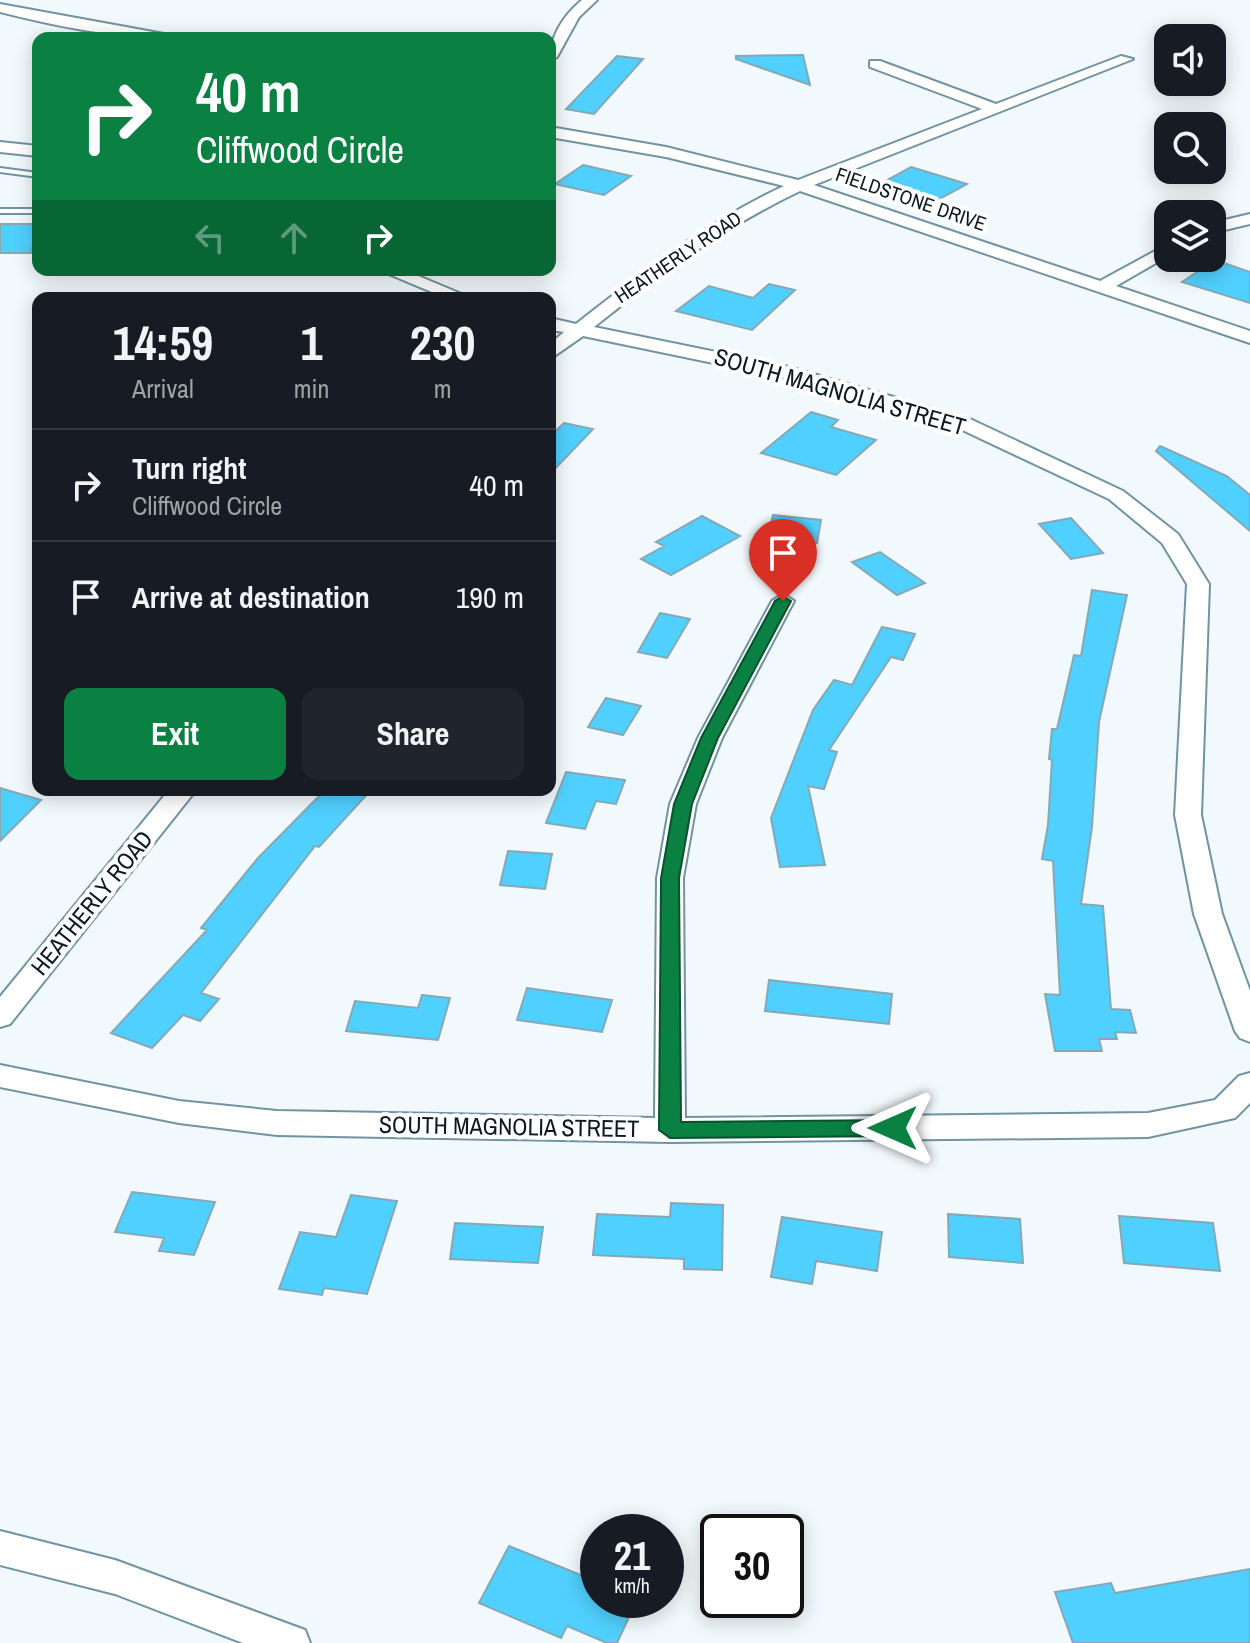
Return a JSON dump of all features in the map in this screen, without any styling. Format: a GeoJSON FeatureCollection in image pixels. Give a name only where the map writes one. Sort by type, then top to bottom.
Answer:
{"type":"FeatureCollection","features":[{"type":"Feature","properties":{"kind":"street"},"geometry":{"type":"LineString","coordinates":[[556,46],[573,15],[590,0]]}},
{"type":"Feature","properties":{"kind":"street"},"geometry":{"type":"LineString","coordinates":[[0,8],[45,19],[126,32]]}},
{"type":"Feature","properties":{"kind":"street","name":"HEATHERLY ROAD"},"geometry":{"type":"LineString","coordinates":[[556,347],[575,330],[736,215],[799,185],[1126,59]]}},
{"type":"Feature","properties":{"kind":"street"},"geometry":{"type":"LineString","coordinates":[[875,64],[996,109]]}},
{"type":"Feature","properties":{"kind":"street","name":"FIELDSTONE DRIVE"},"geometry":{"type":"LineString","coordinates":[[556,133],[666,152],[799,185],[1250,337]]}},
{"type":"Feature","properties":{"kind":"street"},"geometry":{"type":"LineString","coordinates":[[0,147],[32,150]]}},
{"type":"Feature","properties":{"kind":"street"},"geometry":{"type":"LineString","coordinates":[[1226,225],[1250,219]]}},
{"type":"Feature","properties":{"kind":"street"},"geometry":{"type":"LineString","coordinates":[[1102,287],[1154,257]]}},
{"type":"Feature","properties":{"kind":"street"},"geometry":{"type":"LineString","coordinates":[[404,276],[446,292]]}},
{"type":"Feature","properties":{"kind":"street","name":"SOUTH MAGNOLIA STREET"},"geometry":{"type":"LineString","coordinates":[[556,325],[789,373],[963,423],[1116,495],[1170,539],[1198,584],[1188,815],[1208,914],[1250,1031]]}},
{"type":"Feature","properties":{"kind":"street"},"geometry":{"type":"LineString","coordinates":[[670,1130],[670,878],[683,804],[710,738],[783,601]]}},
{"type":"Feature","properties":{"kind":"street","name":"HEATHERLY ROAD"},"geometry":{"type":"LineString","coordinates":[[0,1017],[178,796]]}},
{"type":"Feature","properties":{"kind":"street","name":"SOUTH MAGNOLIA STREET"},"geometry":{"type":"LineString","coordinates":[[0,1076],[179,1112],[277,1123],[670,1130],[1148,1125],[1224,1110],[1250,1084]]}},
{"type":"Feature","properties":{"kind":"street"},"geometry":{"type":"LineString","coordinates":[[0,1548],[115,1577],[291,1643]]}},
{"type":"Feature","properties":{"kind":"lane"},"geometry":{"type":"LineString","coordinates":[[0,170],[32,174]]}},
{"type":"Feature","properties":{"kind":"lane"},"geometry":{"type":"LineString","coordinates":[[0,211],[32,211]]}},
{"type":"Feature","properties":{"kind":"building"},"geometry":{"type":"Polygon","coordinates":[[[803,55],[810,85],[736,59],[736,56],[803,55]]]}},
{"type":"Feature","properties":{"kind":"building"},"geometry":{"type":"Polygon","coordinates":[[[617,56],[643,59],[594,114],[566,109],[617,56]]]}},
{"type":"Feature","properties":{"kind":"building"},"geometry":{"type":"Polygon","coordinates":[[[583,165],[631,176],[604,195],[556,183],[583,165]]]}},
{"type":"Feature","properties":{"kind":"building"},"geometry":{"type":"Polygon","coordinates":[[[911,167],[967,184],[936,201],[880,184],[911,167]]]}},
{"type":"Feature","properties":{"kind":"building"},"geometry":{"type":"Polygon","coordinates":[[[0,224],[32,224],[31,253],[0,253],[0,224]]]}},
{"type":"Feature","properties":{"kind":"building"},"geometry":{"type":"Polygon","coordinates":[[[1226,264],[1250,272],[1250,303],[1182,282],[1197,272],[1226,272],[1226,264]]]}},
{"type":"Feature","properties":{"kind":"building"},"geometry":{"type":"Polygon","coordinates":[[[769,284],[795,290],[752,330],[676,311],[709,286],[753,298],[769,284]]]}},
{"type":"Feature","properties":{"kind":"building"},"geometry":{"type":"Polygon","coordinates":[[[811,412],[838,420],[831,427],[876,440],[836,475],[761,453],[811,412]]]}},
{"type":"Feature","properties":{"kind":"building"},"geometry":{"type":"Polygon","coordinates":[[[564,423],[593,429],[556,468],[556,430],[564,423]]]}},
{"type":"Feature","properties":{"kind":"building"},"geometry":{"type":"Polygon","coordinates":[[[1160,446],[1227,476],[1250,495],[1250,531],[1156,451],[1160,446]]]}},
{"type":"Feature","properties":{"kind":"building"},"geometry":{"type":"Polygon","coordinates":[[[773,515],[821,520],[817,543],[768,538],[773,515]]]}},
{"type":"Feature","properties":{"kind":"building"},"geometry":{"type":"Polygon","coordinates":[[[702,516],[740,536],[671,575],[641,559],[664,546],[656,542],[702,516]]]}},
{"type":"Feature","properties":{"kind":"building"},"geometry":{"type":"Polygon","coordinates":[[[1071,518],[1103,553],[1071,559],[1039,524],[1071,518]]]}},
{"type":"Feature","properties":{"kind":"building"},"geometry":{"type":"Polygon","coordinates":[[[880,552],[925,583],[897,595],[852,562],[880,552]]]}},
{"type":"Feature","properties":{"kind":"building"},"geometry":{"type":"Polygon","coordinates":[[[1092,590],[1127,595],[1099,722],[1092,827],[1081,904],[1103,906],[1111,1009],[1130,1010],[1136,1033],[1115,1032],[1117,1039],[1099,1039],[1102,1051],[1055,1051],[1045,994],[1060,995],[1053,861],[1042,859],[1048,825],[1052,760],[1049,759],[1052,729],[1057,729],[1074,655],[1081,656],[1092,590]]]}},
{"type":"Feature","properties":{"kind":"building"},"geometry":{"type":"Polygon","coordinates":[[[660,613],[690,619],[667,658],[638,652],[660,613]]]}},
{"type":"Feature","properties":{"kind":"building"},"geometry":{"type":"Polygon","coordinates":[[[882,627],[915,634],[903,660],[891,657],[829,750],[837,752],[824,789],[808,786],[825,865],[780,867],[771,818],[813,710],[834,680],[852,685],[882,627]]]}},
{"type":"Feature","properties":{"kind":"building"},"geometry":{"type":"Polygon","coordinates":[[[606,698],[641,706],[623,735],[588,727],[606,698]]]}},
{"type":"Feature","properties":{"kind":"building"},"geometry":{"type":"Polygon","coordinates":[[[566,772],[625,780],[616,804],[596,801],[585,829],[546,823],[566,772]]]}},
{"type":"Feature","properties":{"kind":"building"},"geometry":{"type":"Polygon","coordinates":[[[0,788],[41,800],[0,841],[0,788]]]}},
{"type":"Feature","properties":{"kind":"building"},"geometry":{"type":"Polygon","coordinates":[[[319,796],[366,796],[319,847],[315,846],[201,993],[219,999],[200,1021],[183,1015],[152,1048],[111,1033],[207,930],[201,928],[258,858],[319,796]]]}},
{"type":"Feature","properties":{"kind":"building"},"geometry":{"type":"Polygon","coordinates":[[[508,851],[552,854],[545,889],[500,885],[508,851]]]}},
{"type":"Feature","properties":{"kind":"building"},"geometry":{"type":"Polygon","coordinates":[[[769,980],[892,994],[889,1024],[765,1011],[769,980]]]}},
{"type":"Feature","properties":{"kind":"building"},"geometry":{"type":"Polygon","coordinates":[[[527,988],[612,1000],[602,1032],[517,1020],[527,988]]]}},
{"type":"Feature","properties":{"kind":"building"},"geometry":{"type":"Polygon","coordinates":[[[422,995],[450,998],[438,1040],[346,1031],[355,1001],[418,1008],[422,995]]]}},
{"type":"Feature","properties":{"kind":"building"},"geometry":{"type":"Polygon","coordinates":[[[132,1192],[215,1202],[194,1255],[159,1251],[164,1238],[115,1232],[132,1192]]]}},
{"type":"Feature","properties":{"kind":"building"},"geometry":{"type":"Polygon","coordinates":[[[351,1195],[397,1201],[367,1294],[324,1288],[322,1295],[279,1289],[300,1232],[336,1237],[351,1195]]]}},
{"type":"Feature","properties":{"kind":"building"},"geometry":{"type":"Polygon","coordinates":[[[671,1203],[723,1205],[722,1270],[684,1269],[684,1259],[593,1255],[597,1214],[670,1217],[671,1203]]]}},
{"type":"Feature","properties":{"kind":"building"},"geometry":{"type":"Polygon","coordinates":[[[948,1214],[1020,1219],[1023,1263],[949,1257],[948,1214]]]}},
{"type":"Feature","properties":{"kind":"building"},"geometry":{"type":"Polygon","coordinates":[[[1119,1216],[1213,1223],[1220,1271],[1124,1263],[1119,1216]]]}},
{"type":"Feature","properties":{"kind":"building"},"geometry":{"type":"Polygon","coordinates":[[[782,1217],[882,1232],[877,1271],[816,1261],[812,1284],[771,1277],[782,1217]]]}},
{"type":"Feature","properties":{"kind":"building"},"geometry":{"type":"Polygon","coordinates":[[[455,1223],[543,1227],[538,1263],[450,1259],[455,1223]]]}},
{"type":"Feature","properties":{"kind":"building"},"geometry":{"type":"Polygon","coordinates":[[[509,1546],[580,1575],[580,1618],[629,1618],[617,1643],[607,1643],[567,1626],[561,1638],[479,1603],[509,1546]]]}},
{"type":"Feature","properties":{"kind":"building"},"geometry":{"type":"Polygon","coordinates":[[[1250,1569],[1250,1643],[1073,1643],[1055,1592],[1111,1583],[1115,1593],[1250,1569]]]}},
{"type":"Feature","properties":{"kind":"route"},"geometry":{"type":"LineString","coordinates":[[783,601],[710,738],[683,804],[670,878],[670,1130],[893,1128]]}}]}
